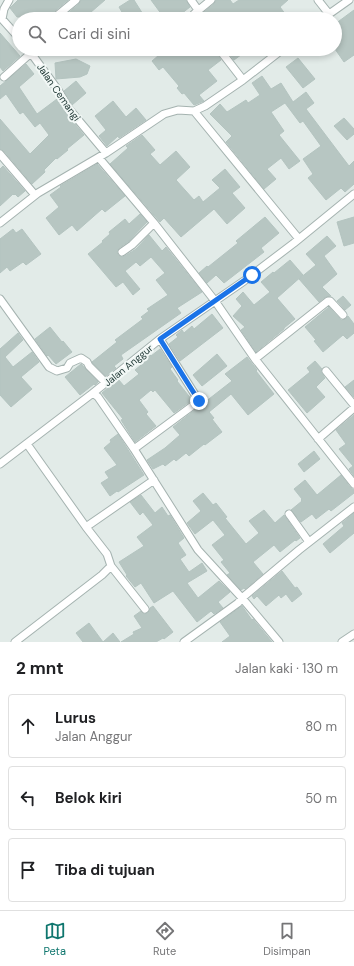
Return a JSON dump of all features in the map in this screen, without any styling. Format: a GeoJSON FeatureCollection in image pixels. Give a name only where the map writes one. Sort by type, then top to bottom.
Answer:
{"type":"FeatureCollection","features":[{"type":"Feature","properties":{"kind":"street"},"geometry":{"type":"LineString","coordinates":[[9,0],[4,9],[1,20],[12,31]]}},
{"type":"Feature","properties":{"kind":"street"},"geometry":{"type":"LineString","coordinates":[[61,12],[76,0]]}},
{"type":"Feature","properties":{"kind":"street"},"geometry":{"type":"LineString","coordinates":[[191,0],[196,12]]}},
{"type":"Feature","properties":{"kind":"street"},"geometry":{"type":"LineString","coordinates":[[199,12],[211,0]]}},
{"type":"Feature","properties":{"kind":"street"},"geometry":{"type":"LineString","coordinates":[[318,0],[328,12]]}},
{"type":"Feature","properties":{"kind":"street"},"geometry":{"type":"LineString","coordinates":[[333,12],[349,0]]}},
{"type":"Feature","properties":{"kind":"street"},"geometry":{"type":"LineString","coordinates":[[4,77],[24,56]]}},
{"type":"Feature","properties":{"kind":"street","name":"Jalan Cemangi"},"geometry":{"type":"LineString","coordinates":[[33,56],[58,90],[69,109],[106,153]]}},
{"type":"Feature","properties":{"kind":"street"},"geometry":{"type":"LineString","coordinates":[[225,56],[243,80]]}},
{"type":"Feature","properties":{"kind":"street"},"geometry":{"type":"LineString","coordinates":[[0,223],[35,195],[99,158],[164,114],[178,110],[194,110],[205,106],[275,56]]}},
{"type":"Feature","properties":{"kind":"street"},"geometry":{"type":"LineString","coordinates":[[194,110],[299,239]]}},
{"type":"Feature","properties":{"kind":"street"},"geometry":{"type":"LineString","coordinates":[[0,154],[35,195]]}},
{"type":"Feature","properties":{"kind":"street"},"geometry":{"type":"LineString","coordinates":[[99,158],[154,223],[215,301],[255,359],[354,484]]}},
{"type":"Feature","properties":{"kind":"street","name":"Jalan Anggur"},"geometry":{"type":"LineString","coordinates":[[279,642],[242,598],[200,553],[134,449],[98,397],[93,393],[160,339],[252,275],[354,194]]}},
{"type":"Feature","properties":{"kind":"street"},"geometry":{"type":"LineString","coordinates":[[122,252],[132,245],[154,223]]}},
{"type":"Feature","properties":{"kind":"street"},"geometry":{"type":"LineString","coordinates":[[0,299],[49,367],[57,371],[67,368],[70,363],[81,358],[87,362],[89,366],[106,383]]}},
{"type":"Feature","properties":{"kind":"street"},"geometry":{"type":"LineString","coordinates":[[255,359],[330,300],[344,315]]}},
{"type":"Feature","properties":{"kind":"street"},"geometry":{"type":"LineString","coordinates":[[134,449],[199,402],[160,339]]}},
{"type":"Feature","properties":{"kind":"street"},"geometry":{"type":"LineString","coordinates":[[318,439],[354,407],[326,371]]}},
{"type":"Feature","properties":{"kind":"street"},"geometry":{"type":"LineString","coordinates":[[0,464],[93,393]]}},
{"type":"Feature","properties":{"kind":"street"},"geometry":{"type":"LineString","coordinates":[[27,444],[106,554],[112,566],[145,609]]}},
{"type":"Feature","properties":{"kind":"street"},"geometry":{"type":"LineString","coordinates":[[86,527],[154,480]]}},
{"type":"Feature","properties":{"kind":"street"},"geometry":{"type":"LineString","coordinates":[[184,642],[235,605],[309,542],[354,507]]}},
{"type":"Feature","properties":{"kind":"street"},"geometry":{"type":"LineString","coordinates":[[289,514],[309,542]]}},
{"type":"Feature","properties":{"kind":"street"},"geometry":{"type":"LineString","coordinates":[[15,642],[112,566]]}},
{"type":"Feature","properties":{"kind":"street"},"geometry":{"type":"LineString","coordinates":[[342,642],[354,634]]}},
{"type":"Feature","properties":{"kind":"building"},"geometry":{"type":"Polygon","coordinates":[[[18,0],[68,0],[54,12],[13,12],[10,8],[18,0]]]}},
{"type":"Feature","properties":{"kind":"building"},"geometry":{"type":"Polygon","coordinates":[[[81,0],[105,0],[91,12],[69,12],[79,4],[81,0]]]}},
{"type":"Feature","properties":{"kind":"building"},"geometry":{"type":"Polygon","coordinates":[[[130,0],[134,0],[142,12],[122,12],[119,7],[130,0]]]}},
{"type":"Feature","properties":{"kind":"building"},"geometry":{"type":"Polygon","coordinates":[[[151,0],[186,0],[190,7],[184,12],[160,12],[151,0]]]}},
{"type":"Feature","properties":{"kind":"building"},"geometry":{"type":"Polygon","coordinates":[[[216,0],[230,0],[233,4],[239,0],[288,0],[280,7],[284,12],[204,12],[214,4],[216,0]]]}},
{"type":"Feature","properties":{"kind":"building"},"geometry":{"type":"Polygon","coordinates":[[[354,10],[354,55],[344,62],[340,56],[342,56],[342,19],[354,10]]]}},
{"type":"Feature","properties":{"kind":"building"},"geometry":{"type":"Polygon","coordinates":[[[0,33],[12,47],[12,56],[20,56],[3,71],[0,67],[0,33]]]}},
{"type":"Feature","properties":{"kind":"building"},"geometry":{"type":"Polygon","coordinates":[[[158,56],[218,56],[221,60],[208,70],[217,81],[199,95],[204,101],[194,105],[184,93],[182,94],[177,88],[179,86],[163,67],[159,70],[152,61],[158,56]]]}},
{"type":"Feature","properties":{"kind":"building"},"geometry":{"type":"Polygon","coordinates":[[[231,56],[239,56],[234,60],[231,56]]]}},
{"type":"Feature","properties":{"kind":"building"},"geometry":{"type":"Polygon","coordinates":[[[298,58],[315,79],[303,88],[286,67],[298,58]]]}},
{"type":"Feature","properties":{"kind":"building"},"geometry":{"type":"Polygon","coordinates":[[[76,59],[90,66],[87,74],[80,77],[56,79],[55,63],[76,59]]]}},
{"type":"Feature","properties":{"kind":"building"},"geometry":{"type":"Polygon","coordinates":[[[26,64],[34,74],[19,87],[37,114],[57,99],[65,112],[84,135],[67,149],[68,150],[57,159],[56,158],[44,170],[45,172],[32,184],[4,151],[0,149],[0,119],[30,154],[49,135],[40,123],[35,127],[23,112],[20,114],[6,94],[0,99],[0,86],[26,64]]]}},
{"type":"Feature","properties":{"kind":"building"},"geometry":{"type":"Polygon","coordinates":[[[262,76],[271,89],[281,83],[293,102],[306,92],[314,103],[306,109],[349,166],[354,161],[354,184],[345,192],[341,188],[326,200],[308,178],[313,174],[303,159],[321,146],[303,121],[300,123],[285,103],[271,112],[284,131],[279,135],[300,161],[289,169],[281,158],[267,169],[276,179],[264,189],[226,142],[232,136],[210,114],[220,104],[227,112],[246,100],[248,103],[260,95],[252,83],[262,76]]]}},
{"type":"Feature","properties":{"kind":"building"},"geometry":{"type":"Polygon","coordinates":[[[76,81],[86,93],[72,105],[64,91],[76,81]]]}},
{"type":"Feature","properties":{"kind":"building"},"geometry":{"type":"Polygon","coordinates":[[[113,101],[126,117],[136,108],[146,120],[119,138],[118,136],[107,146],[99,136],[106,130],[95,116],[113,101]]]}},
{"type":"Feature","properties":{"kind":"building"},"geometry":{"type":"Polygon","coordinates":[[[344,118],[354,129],[354,134],[347,140],[334,126],[344,118]]]}},
{"type":"Feature","properties":{"kind":"building"},"geometry":{"type":"Polygon","coordinates":[[[142,135],[155,150],[150,154],[160,165],[176,151],[190,167],[176,180],[194,200],[199,196],[203,202],[220,188],[212,180],[225,169],[240,187],[232,193],[245,208],[227,224],[214,209],[181,237],[164,218],[160,222],[110,164],[128,148],[126,146],[142,135]]]}},
{"type":"Feature","properties":{"kind":"building"},"geometry":{"type":"Polygon","coordinates":[[[97,164],[125,196],[105,212],[102,209],[77,231],[72,225],[59,235],[46,218],[59,207],[50,195],[61,187],[60,186],[97,164]]]}},
{"type":"Feature","properties":{"kind":"building"},"geometry":{"type":"Polygon","coordinates":[[[3,166],[25,191],[18,197],[13,194],[0,206],[0,169],[3,166]]]}},
{"type":"Feature","properties":{"kind":"building"},"geometry":{"type":"Polygon","coordinates":[[[140,214],[147,222],[129,241],[119,248],[117,252],[118,255],[122,257],[125,256],[136,249],[149,235],[162,251],[166,247],[202,292],[177,308],[181,313],[121,355],[123,359],[114,366],[116,368],[106,376],[92,362],[117,342],[115,340],[143,319],[141,317],[149,311],[147,309],[168,295],[156,280],[165,273],[151,257],[140,266],[136,262],[125,271],[140,289],[133,295],[123,282],[116,287],[88,254],[103,242],[102,241],[110,234],[109,232],[125,219],[129,224],[140,214]]]}},
{"type":"Feature","properties":{"kind":"building"},"geometry":{"type":"Polygon","coordinates":[[[265,217],[279,233],[261,248],[264,252],[224,283],[216,275],[207,283],[199,273],[238,243],[236,241],[265,217]]]}},
{"type":"Feature","properties":{"kind":"building"},"geometry":{"type":"Polygon","coordinates":[[[354,217],[354,243],[344,246],[337,222],[354,217]]]}},
{"type":"Feature","properties":{"kind":"building"},"geometry":{"type":"Polygon","coordinates":[[[13,229],[16,233],[22,229],[41,254],[26,265],[23,262],[10,271],[7,267],[0,273],[0,239],[13,229]]]}},
{"type":"Feature","properties":{"kind":"building"},"geometry":{"type":"Polygon","coordinates":[[[327,236],[336,246],[324,256],[337,274],[322,287],[331,296],[325,297],[319,302],[299,279],[316,265],[306,254],[327,236]]]}},
{"type":"Feature","properties":{"kind":"building"},"geometry":{"type":"Polygon","coordinates":[[[290,260],[303,275],[277,298],[295,319],[256,352],[241,330],[245,327],[233,316],[242,306],[236,299],[243,292],[254,305],[270,292],[261,282],[290,260]]]}},
{"type":"Feature","properties":{"kind":"building"},"geometry":{"type":"Polygon","coordinates":[[[343,296],[351,305],[345,310],[337,301],[343,296]]]}},
{"type":"Feature","properties":{"kind":"building"},"geometry":{"type":"Polygon","coordinates":[[[329,307],[341,320],[346,319],[348,316],[354,324],[354,333],[347,339],[343,335],[323,352],[314,341],[316,340],[305,327],[329,307]]]}},
{"type":"Feature","properties":{"kind":"building"},"geometry":{"type":"Polygon","coordinates":[[[212,314],[223,328],[180,361],[169,344],[178,337],[176,335],[182,330],[184,333],[192,326],[194,329],[212,314]]]}},
{"type":"Feature","properties":{"kind":"building"},"geometry":{"type":"Polygon","coordinates":[[[50,327],[72,352],[56,364],[48,355],[47,356],[35,339],[50,327]]]}},
{"type":"Feature","properties":{"kind":"building"},"geometry":{"type":"Polygon","coordinates":[[[18,333],[23,340],[5,357],[13,367],[32,352],[39,362],[21,377],[32,389],[11,407],[0,395],[0,349],[18,333]]]}},
{"type":"Feature","properties":{"kind":"building"},"geometry":{"type":"Polygon","coordinates":[[[160,349],[172,367],[170,369],[178,380],[177,381],[192,400],[174,413],[155,390],[153,392],[151,390],[139,400],[148,412],[146,414],[156,426],[135,442],[121,420],[123,419],[102,393],[118,379],[124,386],[139,374],[135,370],[141,365],[139,362],[149,354],[151,356],[160,349]]]}},
{"type":"Feature","properties":{"kind":"building"},"geometry":{"type":"Polygon","coordinates":[[[217,354],[227,366],[202,386],[193,375],[217,354]]]}},
{"type":"Feature","properties":{"kind":"building"},"geometry":{"type":"Polygon","coordinates":[[[247,357],[274,394],[248,415],[231,394],[209,412],[214,418],[212,419],[222,432],[189,456],[186,453],[176,461],[174,459],[165,466],[163,464],[153,469],[147,460],[165,448],[180,435],[173,427],[232,381],[225,374],[247,357]]]}},
{"type":"Feature","properties":{"kind":"building"},"geometry":{"type":"Polygon","coordinates":[[[315,361],[322,369],[321,372],[325,378],[316,387],[325,397],[307,413],[288,390],[310,372],[307,368],[315,361]]]}},
{"type":"Feature","properties":{"kind":"building"},"geometry":{"type":"Polygon","coordinates":[[[81,364],[98,382],[80,395],[65,377],[81,364]]]}},
{"type":"Feature","properties":{"kind":"building"},"geometry":{"type":"Polygon","coordinates":[[[354,380],[354,397],[345,387],[354,380]]]}},
{"type":"Feature","properties":{"kind":"building"},"geometry":{"type":"Polygon","coordinates":[[[354,415],[354,476],[349,469],[353,466],[339,449],[346,444],[336,430],[354,415]]]}},
{"type":"Feature","properties":{"kind":"building"},"geometry":{"type":"Polygon","coordinates":[[[118,434],[144,475],[110,496],[101,483],[109,478],[105,472],[117,465],[104,448],[111,442],[110,440],[118,434]]]}},
{"type":"Feature","properties":{"kind":"building"},"geometry":{"type":"Polygon","coordinates":[[[314,451],[320,459],[304,472],[298,464],[314,451]]]}},
{"type":"Feature","properties":{"kind":"building"},"geometry":{"type":"Polygon","coordinates":[[[341,475],[354,490],[354,493],[331,511],[329,509],[316,519],[312,514],[301,522],[291,510],[302,501],[294,489],[305,480],[317,495],[341,475]]]}},
{"type":"Feature","properties":{"kind":"building"},"geometry":{"type":"Polygon","coordinates":[[[203,493],[213,505],[216,503],[227,517],[225,518],[246,544],[259,533],[249,521],[264,510],[275,523],[284,515],[300,538],[296,541],[295,540],[280,552],[274,545],[253,562],[263,574],[245,589],[244,588],[241,590],[227,575],[230,573],[221,562],[224,560],[212,545],[225,535],[213,520],[195,534],[187,523],[201,511],[193,501],[203,493]]]}},
{"type":"Feature","properties":{"kind":"building"},"geometry":{"type":"Polygon","coordinates":[[[141,495],[155,513],[162,507],[168,516],[170,515],[184,538],[178,543],[186,555],[180,559],[189,572],[202,563],[207,571],[187,583],[198,598],[219,581],[230,592],[218,602],[223,608],[214,614],[211,611],[197,622],[173,591],[154,603],[141,583],[135,587],[126,576],[127,575],[119,562],[144,546],[137,537],[153,525],[143,512],[140,515],[130,502],[141,495]]]}},
{"type":"Feature","properties":{"kind":"building"},"geometry":{"type":"Polygon","coordinates":[[[354,513],[354,533],[330,553],[323,544],[344,526],[342,523],[354,513]]]}},
{"type":"Feature","properties":{"kind":"building"},"geometry":{"type":"Polygon","coordinates":[[[282,571],[295,588],[297,587],[302,594],[292,602],[286,594],[281,598],[279,595],[266,606],[257,596],[254,599],[252,596],[282,571]]]}},
{"type":"Feature","properties":{"kind":"building"},"geometry":{"type":"Polygon","coordinates":[[[153,606],[173,632],[164,639],[163,638],[156,642],[121,642],[134,634],[133,632],[142,628],[134,616],[141,611],[144,614],[148,613],[150,608],[153,606]]]}},
{"type":"Feature","properties":{"kind":"building"},"geometry":{"type":"Polygon","coordinates":[[[242,606],[252,620],[253,619],[272,642],[222,642],[230,636],[220,622],[242,606]]]}},
{"type":"Feature","properties":{"kind":"building"},"geometry":{"type":"Polygon","coordinates":[[[89,623],[103,642],[83,642],[76,633],[89,623]]]}},
{"type":"Feature","properties":{"kind":"building"},"geometry":{"type":"Polygon","coordinates":[[[113,633],[120,642],[103,642],[113,633]]]}},
{"type":"Feature","properties":{"kind":"route"},"geometry":{"type":"LineString","coordinates":[[199,401],[160,339],[252,275]]}}]}
